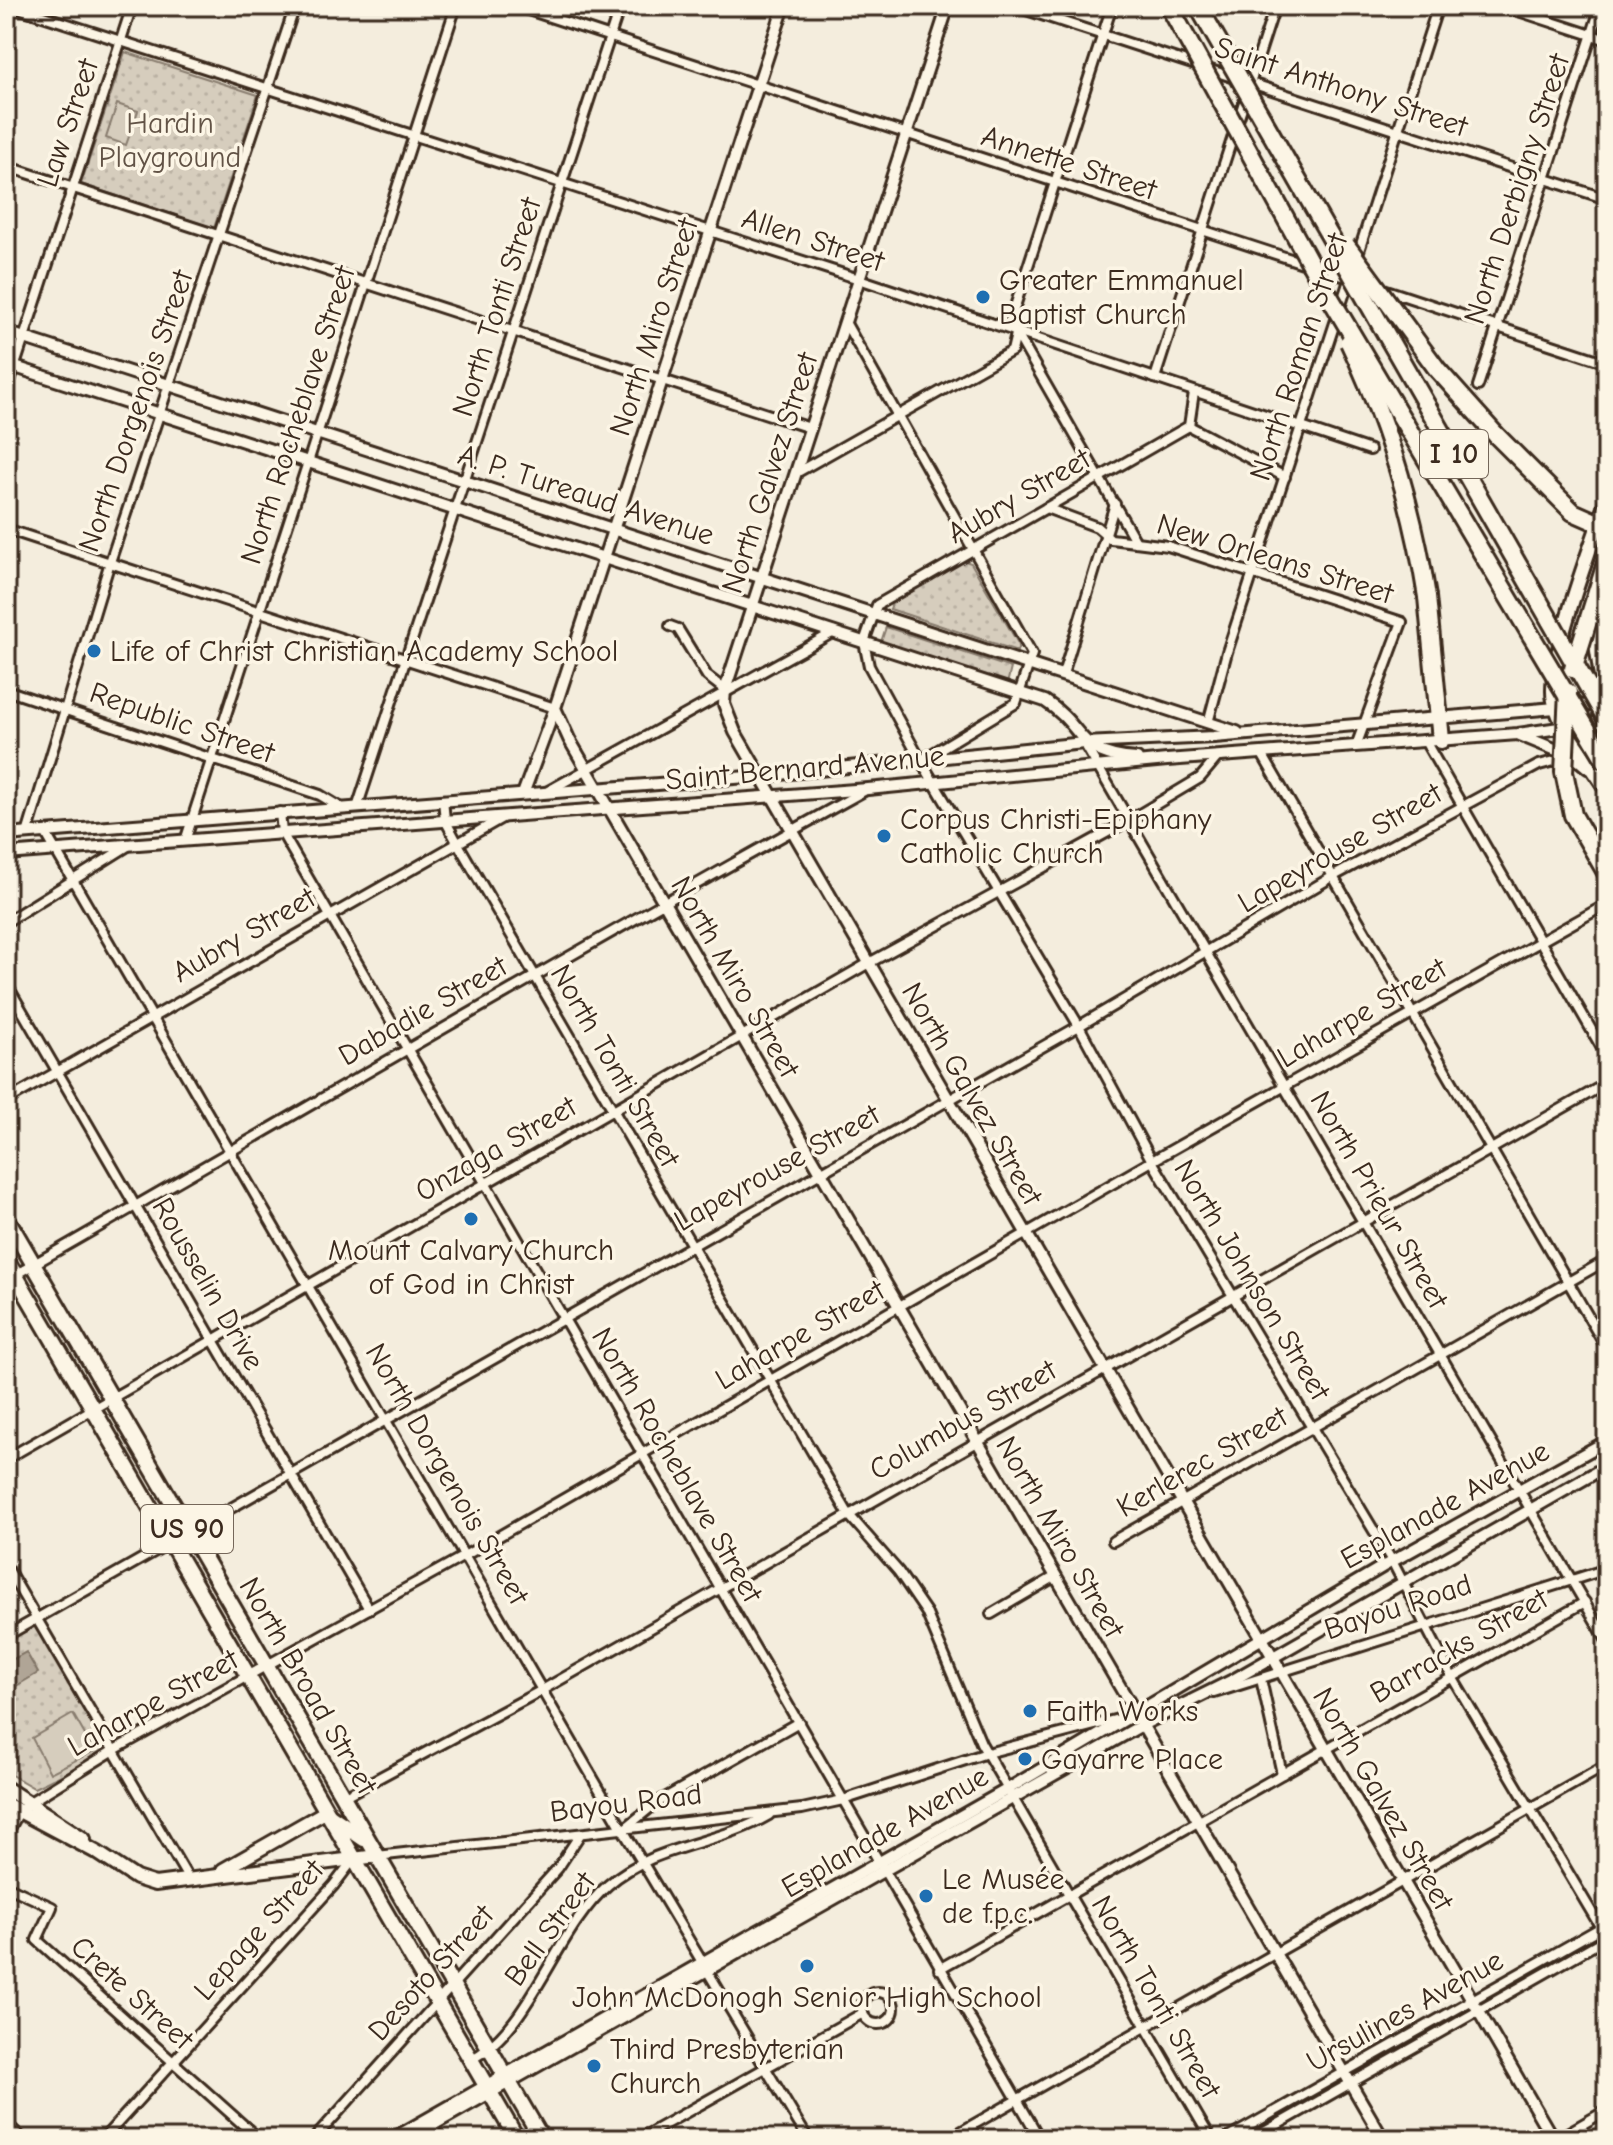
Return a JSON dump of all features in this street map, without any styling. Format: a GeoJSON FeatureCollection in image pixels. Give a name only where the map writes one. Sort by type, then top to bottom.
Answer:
{"type":"FeatureCollection","features":[{"type":"Feature","properties":{"kind":"highway","name":"I 10"},"geometry":{"type":"LineString","coordinates":[[1169,6],[1319,279],[1607,763]]}},
{"type":"Feature","properties":{"kind":"highway","name":"I 10"},"geometry":{"type":"LineString","coordinates":[[1198,6],[1607,721]]}},
{"type":"Feature","properties":{"kind":"highway"},"geometry":{"type":"LineString","coordinates":[[1303,187],[1423,351],[1496,435],[1561,502],[1603,526]]}},
{"type":"Feature","properties":{"kind":"highway"},"geometry":{"type":"LineString","coordinates":[[1319,279],[1381,414],[1412,509],[1427,597],[1439,720],[1433,740]]}},
{"type":"Feature","properties":{"kind":"highway"},"geometry":{"type":"LineString","coordinates":[[1607,560],[1575,662],[1563,745],[1564,772],[1573,815],[1607,874]]}},
{"type":"Feature","properties":{"kind":"highway"},"geometry":{"type":"LineString","coordinates":[[1607,596],[1598,644],[1607,703]]}},
{"type":"Feature","properties":{"kind":"main road"},"geometry":{"type":"LineString","coordinates":[[1604,785],[1556,710],[1553,677],[1603,526],[1607,499]]}},
{"type":"Feature","properties":{"kind":"main road","name":"North Broad Street"},"geometry":{"type":"LineString","coordinates":[[6,1217],[539,2134]]}},
{"type":"Feature","properties":{"kind":"main road","name":"North Broad Street"},"geometry":{"type":"LineString","coordinates":[[6,1259],[11,1277],[93,1408],[517,2139]]}},
{"type":"Feature","properties":{"kind":"main road"},"geometry":{"type":"LineString","coordinates":[[6,1788],[79,1835],[98,1853]]}},
{"type":"Feature","properties":{"kind":"main road"},"geometry":{"type":"LineString","coordinates":[[6,1804],[98,1853]]}},
{"type":"Feature","properties":{"kind":"main road"},"geometry":{"type":"LineString","coordinates":[[218,1873],[325,1812],[336,1816],[368,1842]]}},
{"type":"Feature","properties":{"kind":"main road","name":"Bayou Road"},"geometry":{"type":"LineString","coordinates":[[98,1853],[155,1884],[218,1873],[377,1856]]}},
{"type":"Feature","properties":{"kind":"main road"},"geometry":{"type":"LineString","coordinates":[[414,1965],[434,1956]]}},
{"type":"Feature","properties":{"kind":"main road"},"geometry":{"type":"LineString","coordinates":[[517,2139],[539,2134]]}},
{"type":"Feature","properties":{"kind":"street","name":"Allen Street"},"geometry":{"type":"LineString","coordinates":[[12,6],[859,279],[1370,450]]}},
{"type":"Feature","properties":{"kind":"street","name":"Law Street"},"geometry":{"type":"LineString","coordinates":[[6,393],[10,366],[24,337],[132,6]]}},
{"type":"Feature","properties":{"kind":"street","name":"North Dorgenois Street"},"geometry":{"type":"LineString","coordinates":[[27,834],[110,562],[162,415],[295,6]]}},
{"type":"Feature","properties":{"kind":"street","name":"North Rocheblave Street"},"geometry":{"type":"LineString","coordinates":[[186,838],[456,6]]}},
{"type":"Feature","properties":{"kind":"street","name":"Annette Street"},"geometry":{"type":"LineString","coordinates":[[516,6],[1607,363]]}},
{"type":"Feature","properties":{"kind":"street","name":"North Tonti Street"},"geometry":{"type":"LineString","coordinates":[[358,805],[620,6]]}},
{"type":"Feature","properties":{"kind":"street","name":"North Miro Street"},"geometry":{"type":"LineString","coordinates":[[523,794],[555,708],[784,6]]}},
{"type":"Feature","properties":{"kind":"street","name":"North Galvez Street"},"geometry":{"type":"LineString","coordinates":[[948,6],[725,690],[724,704],[731,725],[771,795],[1555,2139]]}},
{"type":"Feature","properties":{"kind":"street","name":"Saint Anthony Street"},"geometry":{"type":"LineString","coordinates":[[1014,6],[1607,199]]}},
{"type":"Feature","properties":{"kind":"street"},"geometry":{"type":"LineString","coordinates":[[1112,6],[1010,322],[1136,542]]}},
{"type":"Feature","properties":{"kind":"street"},"geometry":{"type":"LineString","coordinates":[[1155,378],[1275,6]]}},
{"type":"Feature","properties":{"kind":"street","name":"North Roman Street"},"geometry":{"type":"LineString","coordinates":[[1208,723],[1253,574],[1438,6]]}},
{"type":"Feature","properties":{"kind":"street"},"geometry":{"type":"LineString","coordinates":[[1503,6],[1607,40]]}},
{"type":"Feature","properties":{"kind":"street","name":"North Derbigny Street"},"geometry":{"type":"LineString","coordinates":[[1478,386],[1601,6]]}},
{"type":"Feature","properties":{"kind":"street"},"geometry":{"type":"LineString","coordinates":[[6,166],[810,428]]}},
{"type":"Feature","properties":{"kind":"street"},"geometry":{"type":"LineString","coordinates":[[845,322],[895,417],[1032,654],[1015,704],[921,761]]}},
{"type":"Feature","properties":{"kind":"street","name":"A. P. Tureaud Avenue"},"geometry":{"type":"LineString","coordinates":[[6,332],[1243,734]]}},
{"type":"Feature","properties":{"kind":"street"},"geometry":{"type":"LineString","coordinates":[[796,473],[1012,351],[1016,333]]}},
{"type":"Feature","properties":{"kind":"street","name":"A. P. Tureaud Avenue"},"geometry":{"type":"LineString","coordinates":[[10,366],[1045,701],[1063,713],[1084,743]]}},
{"type":"Feature","properties":{"kind":"street"},"geometry":{"type":"LineString","coordinates":[[1194,392],[1189,426],[1285,477]]}},
{"type":"Feature","properties":{"kind":"street","name":"Aubry Street"},"geometry":{"type":"LineString","coordinates":[[874,613],[877,605],[1189,426]]}},
{"type":"Feature","properties":{"kind":"street"},"geometry":{"type":"LineString","coordinates":[[1063,674],[1103,532],[1115,504]]}},
{"type":"Feature","properties":{"kind":"street","name":"New Orleans Street"},"geometry":{"type":"LineString","coordinates":[[1046,508],[1103,532],[1111,539],[1168,546],[1402,622],[1364,724]]}},
{"type":"Feature","properties":{"kind":"street"},"geometry":{"type":"LineString","coordinates":[[6,529],[555,708]]}},
{"type":"Feature","properties":{"kind":"street"},"geometry":{"type":"LineString","coordinates":[[864,642],[874,613]]}},
{"type":"Feature","properties":{"kind":"street"},"geometry":{"type":"LineString","coordinates":[[670,626],[678,629],[707,676],[725,690]]}},
{"type":"Feature","properties":{"kind":"street"},"geometry":{"type":"LineString","coordinates":[[546,792],[834,632]]}},
{"type":"Feature","properties":{"kind":"street","name":"North Johnson Street"},"geometry":{"type":"LineString","coordinates":[[864,642],[869,666],[921,761],[1079,1026],[1152,1161],[1392,1561],[1452,1677],[1604,1926],[1607,1938]]}},
{"type":"Feature","properties":{"kind":"street","name":"Republic Street"},"geometry":{"type":"LineString","coordinates":[[6,690],[320,795],[340,807]]}},
{"type":"Feature","properties":{"kind":"street","name":"Saint Bernard Avenue"},"geometry":{"type":"LineString","coordinates":[[6,835],[358,805],[760,776],[1084,743],[1214,737],[1439,720],[1607,703]]}},
{"type":"Feature","properties":{"kind":"street","name":"North Miro Street"},"geometry":{"type":"LineString","coordinates":[[555,708],[587,770],[1056,1576],[1132,1714],[1142,1725],[1383,2139]]}},
{"type":"Feature","properties":{"kind":"street","name":"Saint Bernard Avenue"},"geometry":{"type":"LineString","coordinates":[[6,854],[186,838],[610,810],[868,789],[932,780],[1167,760],[1216,759],[1518,734],[1607,721]]}},
{"type":"Feature","properties":{"kind":"street"},"geometry":{"type":"LineString","coordinates":[[1356,746],[1364,724]]}},
{"type":"Feature","properties":{"kind":"street"},"geometry":{"type":"LineString","coordinates":[[1518,734],[1576,758],[1604,785]]}},
{"type":"Feature","properties":{"kind":"street"},"geometry":{"type":"LineString","coordinates":[[1214,737],[1216,759]]}},
{"type":"Feature","properties":{"kind":"street"},"geometry":{"type":"LineString","coordinates":[[1433,740],[1462,806],[1607,1057]]}},
{"type":"Feature","properties":{"kind":"street"},"geometry":{"type":"LineString","coordinates":[[1084,743],[1110,756],[1167,760]]}},
{"type":"Feature","properties":{"kind":"street","name":"North Prieur Street"},"geometry":{"type":"LineString","coordinates":[[1084,743],[1607,1641]]}},
{"type":"Feature","properties":{"kind":"street"},"geometry":{"type":"LineString","coordinates":[[1262,754],[1607,1349]]}},
{"type":"Feature","properties":{"kind":"street","name":"Lapeyrouse Street"},"geometry":{"type":"LineString","coordinates":[[6,1636],[1079,1026],[1332,877],[1539,765],[1558,758],[1576,758]]}},
{"type":"Feature","properties":{"kind":"street","name":"Onzaga Street"},"geometry":{"type":"LineString","coordinates":[[6,1459],[869,963],[1128,821],[1200,778],[1216,759]]}},
{"type":"Feature","properties":{"kind":"street","name":"Dabadie Street"},"geometry":{"type":"LineString","coordinates":[[11,1277],[231,1152],[406,1047],[868,789]]}},
{"type":"Feature","properties":{"kind":"street","name":"North Tonti Street"},"geometry":{"type":"LineString","coordinates":[[443,800],[445,820],[457,842],[849,1515],[898,1571],[926,1612],[987,1753],[1211,2139]]}},
{"type":"Feature","properties":{"kind":"street","name":"North Rocheblave Street"},"geometry":{"type":"LineString","coordinates":[[280,812],[282,833],[1040,2139]]}},
{"type":"Feature","properties":{"kind":"street","name":"Aubry Street"},"geometry":{"type":"LineString","coordinates":[[6,1101],[329,914],[509,815]]}},
{"type":"Feature","properties":{"kind":"street","name":"North Dorgenois Street"},"geometry":{"type":"LineString","coordinates":[[45,832],[641,1861],[808,2139]]}},
{"type":"Feature","properties":{"kind":"street"},"geometry":{"type":"LineString","coordinates":[[6,922],[133,843]]}},
{"type":"Feature","properties":{"kind":"street","name":"Laharpe Street"},"geometry":{"type":"LineString","coordinates":[[6,1836],[19,1812],[30,1802],[114,1750],[466,1555],[1411,1013],[1607,904]]}},
{"type":"Feature","properties":{"kind":"street","name":"Rousselin Drive"},"geometry":{"type":"LineString","coordinates":[[6,983],[369,1609]]}},
{"type":"Feature","properties":{"kind":"street","name":"Columbus Street"},"geometry":{"type":"LineString","coordinates":[[343,1797],[544,1689],[1607,1083]]}},
{"type":"Feature","properties":{"kind":"street","name":"Kerlerec Street"},"geometry":{"type":"LineString","coordinates":[[1113,1541],[1607,1260]]}},
{"type":"Feature","properties":{"kind":"street","name":"Esplanade Avenue"},"geometry":{"type":"LineString","coordinates":[[1011,1794],[1132,1714],[1392,1561],[1607,1441]]}},
{"type":"Feature","properties":{"kind":"street","name":"Esplanade Avenue"},"geometry":{"type":"LineString","coordinates":[[408,2139],[507,2078],[1011,1794],[1142,1725],[1206,1696],[1607,1466]]}},
{"type":"Feature","properties":{"kind":"street"},"geometry":{"type":"LineString","coordinates":[[6,1566],[188,1878]]}},
{"type":"Feature","properties":{"kind":"street","name":"Bayou Road"},"geometry":{"type":"LineString","coordinates":[[1206,1696],[1607,1569]]}},
{"type":"Feature","properties":{"kind":"street"},"geometry":{"type":"LineString","coordinates":[[991,1614],[1056,1576]]}},
{"type":"Feature","properties":{"kind":"street","name":"Barracks Street"},"geometry":{"type":"LineString","coordinates":[[939,1969],[1585,1602]]}},
{"type":"Feature","properties":{"kind":"street"},"geometry":{"type":"LineString","coordinates":[[1261,1679],[1282,1774]]}},
{"type":"Feature","properties":{"kind":"street","name":"Bayou Road"},"geometry":{"type":"LineString","coordinates":[[377,1856],[579,1836],[774,1812],[843,1800],[987,1753],[1132,1714]]}},
{"type":"Feature","properties":{"kind":"street"},"geometry":{"type":"LineString","coordinates":[[623,1830],[656,1803],[799,1722]]}},
{"type":"Feature","properties":{"kind":"street"},"geometry":{"type":"LineString","coordinates":[[948,2139],[1607,1765]]}},
{"type":"Feature","properties":{"kind":"street","name":"Bell Street"},"geometry":{"type":"LineString","coordinates":[[470,2060],[490,2050],[506,2033],[592,1900],[641,1861],[746,1829],[774,1812]]}},
{"type":"Feature","properties":{"kind":"street","name":"Desoto Street"},"geometry":{"type":"LineString","coordinates":[[314,2139],[558,1868],[579,1836]]}},
{"type":"Feature","properties":{"kind":"street","name":"Lepage Street"},"geometry":{"type":"LineString","coordinates":[[103,2139],[353,1860]]}},
{"type":"Feature","properties":{"kind":"street","name":"Crete Street"},"geometry":{"type":"LineString","coordinates":[[6,1886],[52,1907],[37,1940],[259,2139]]}},
{"type":"Feature","properties":{"kind":"street","name":"Ursulines Avenue"},"geometry":{"type":"LineString","coordinates":[[1252,2139],[1350,2083],[1604,1926]]}},
{"type":"Feature","properties":{"kind":"street","name":"Ursulines Avenue"},"geometry":{"type":"LineString","coordinates":[[1226,2139],[1344,2073],[1607,1938]]}},
{"type":"Feature","properties":{"kind":"street"},"geometry":{"type":"LineString","coordinates":[[885,1993],[893,2001],[893,2012],[883,2023],[869,2021],[863,2013],[862,2002],[869,1994],[885,1993]]}},
{"type":"Feature","properties":{"kind":"street"},"geometry":{"type":"LineString","coordinates":[[639,2139],[863,2013]]}},
{"type":"Feature","properties":{"kind":"street","name":"Esplanade Avenue"},"geometry":{"type":"LineString","coordinates":[[392,2139],[488,2090]]}},
{"type":"Feature","properties":{"kind":"street"},"geometry":{"type":"LineString","coordinates":[[1555,2139],[1607,2110]]}},
{"type":"Feature","properties":{"kind":"street"},"geometry":{"type":"LineString","coordinates":[[431,2139],[437,2122]]}},
{"type":"Feature","properties":{"kind":"street"},"geometry":{"type":"LineString","coordinates":[[6,2123],[23,2139]]}},
{"type":"Feature","properties":{"kind":"green space","name":"Hardin Playground"},"geometry":{"type":"Polygon","coordinates":[[[125,52],[258,95],[214,228],[81,184],[125,52]]]}},
{"type":"Feature","properties":{"kind":"green space"},"geometry":{"type":"Polygon","coordinates":[[[117,104],[138,111],[126,145],[106,138],[117,104]]]}},
{"type":"Feature","properties":{"kind":"green space"},"geometry":{"type":"Polygon","coordinates":[[[965,561],[971,563],[1019,645],[1017,651],[890,609],[892,603],[965,561]]]}},
{"type":"Feature","properties":{"kind":"green space"},"geometry":{"type":"Polygon","coordinates":[[[886,627],[1011,668],[1007,684],[881,642],[886,627]]]}},
{"type":"Feature","properties":{"kind":"green space"},"geometry":{"type":"Polygon","coordinates":[[[36,1618],[114,1750],[34,1788],[6,1772],[6,1636],[36,1618]]]}},
{"type":"Feature","properties":{"kind":"green space"},"geometry":{"type":"Polygon","coordinates":[[[73,1714],[94,1751],[50,1773],[32,1738],[73,1714]]]}},
{"type":"Feature","properties":{"kind":"shaded area"},"geometry":{"type":"Polygon","coordinates":[[[26,1652],[38,1673],[6,1692],[6,1663],[26,1652]]]}},
{"type":"Feature","properties":{"kind":"place","name":"Greater Emmanuel Baptist Church"},"geometry":{"type":"Point","coordinates":[983,297]}},
{"type":"Feature","properties":{"kind":"place","name":"Life of Christ Christian Academy School"},"geometry":{"type":"Point","coordinates":[94,651]}},
{"type":"Feature","properties":{"kind":"place","name":"Corpus Christi-Epiphany Catholic Church"},"geometry":{"type":"Point","coordinates":[884,836]}},
{"type":"Feature","properties":{"kind":"place","name":"Mount Calvary Church of God in Christ"},"geometry":{"type":"Point","coordinates":[471,1219]}},
{"type":"Feature","properties":{"kind":"place","name":"Faith Works"},"geometry":{"type":"Point","coordinates":[1030,1711]}},
{"type":"Feature","properties":{"kind":"place","name":"Gayarre Place"},"geometry":{"type":"Point","coordinates":[1025,1759]}},
{"type":"Feature","properties":{"kind":"place","name":"Le Musée de f.p.c."},"geometry":{"type":"Point","coordinates":[926,1896]}},
{"type":"Feature","properties":{"kind":"place","name":"John McDonogh Senior High School"},"geometry":{"type":"Point","coordinates":[807,1966]}},
{"type":"Feature","properties":{"kind":"place","name":"Third Presbyterian Church"},"geometry":{"type":"Point","coordinates":[594,2066]}}]}
